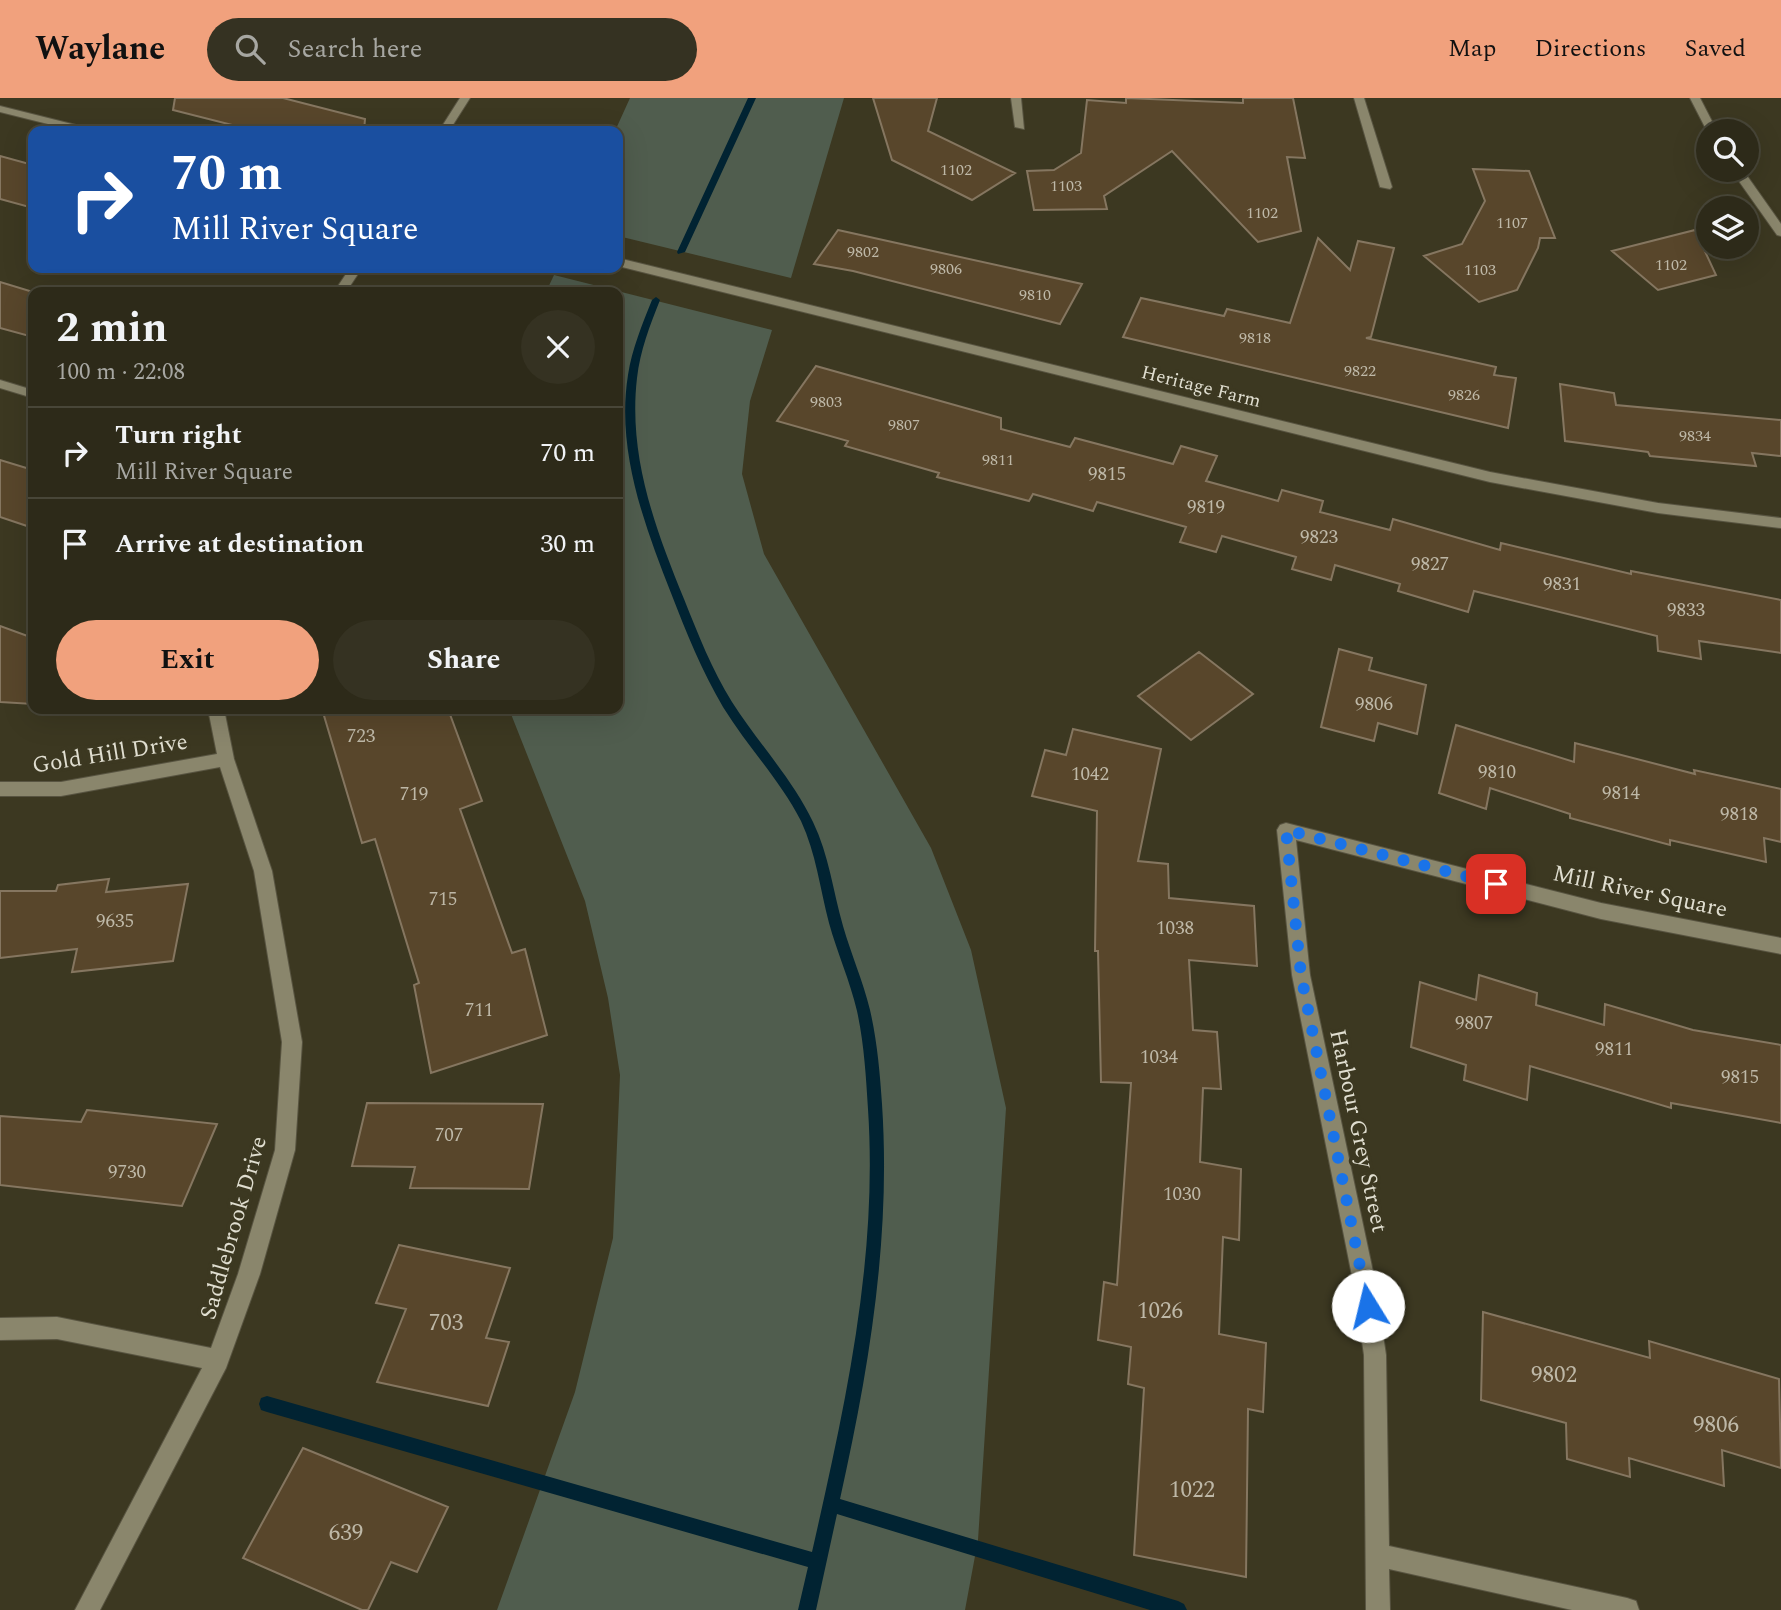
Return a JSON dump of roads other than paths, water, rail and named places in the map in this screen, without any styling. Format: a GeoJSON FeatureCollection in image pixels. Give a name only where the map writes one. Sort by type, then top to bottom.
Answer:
{"type":"FeatureCollection","features":[{"type":"Feature","properties":{"kind":"street"},"geometry":{"type":"LineString","coordinates":[[447,126],[465,98]]}},
{"type":"Feature","properties":{"kind":"street"},"geometry":{"type":"LineString","coordinates":[[1016,98],[1020,127]]}},
{"type":"Feature","properties":{"kind":"street"},"geometry":{"type":"LineString","coordinates":[[1359,98],[1386,187]]}},
{"type":"Feature","properties":{"kind":"street"},"geometry":{"type":"LineString","coordinates":[[1695,98],[1706,119]]}},
{"type":"Feature","properties":{"kind":"street"},"geometry":{"type":"LineString","coordinates":[[0,110],[67,126]]}},
{"type":"Feature","properties":{"kind":"street"},"geometry":{"type":"LineString","coordinates":[[1746,182],[1781,232]]}},
{"type":"Feature","properties":{"kind":"street","name":"Heritage Farm"},"geometry":{"type":"LineString","coordinates":[[623,263],[1490,477],[1658,508],[1781,523]]}},
{"type":"Feature","properties":{"kind":"street"},"geometry":{"type":"LineString","coordinates":[[0,384],[28,392]]}},
{"type":"Feature","properties":{"kind":"street","name":"Saddlebrook Drive"},"geometry":{"type":"LineString","coordinates":[[87,1610],[218,1360],[249,1274],[285,1150],[291,1100],[292,1042],[262,871],[226,759],[217,714]]}},
{"type":"Feature","properties":{"kind":"street","name":"Gold Hill Drive"},"geometry":{"type":"LineString","coordinates":[[0,789],[61,789],[226,759]]}},
{"type":"Feature","properties":{"kind":"street","name":"Mill River Square"},"geometry":{"type":"LineString","coordinates":[[1286,830],[1601,911],[1781,946]]}},
{"type":"Feature","properties":{"kind":"street","name":"Harbour Grey Street"},"geometry":{"type":"LineString","coordinates":[[1286,830],[1301,975],[1364,1281],[1375,1355],[1378,1610]]}},
{"type":"Feature","properties":{"kind":"street"},"geometry":{"type":"LineString","coordinates":[[0,1329],[57,1328],[218,1360]]}},
{"type":"Feature","properties":{"kind":"street"},"geometry":{"type":"LineString","coordinates":[[1378,1555],[1627,1610]]}},
{"type":"Feature","properties":{"kind":"waterway"},"geometry":{"type":"LineString","coordinates":[[681,252],[752,98]]}},
{"type":"Feature","properties":{"kind":"waterway"},"geometry":{"type":"LineString","coordinates":[[656,300],[641,338],[632,376],[630,413],[640,487],[663,561],[711,673],[735,716],[786,787],[809,825],[860,998],[871,1055],[877,1154],[871,1285],[852,1408],[831,1504]]}},
{"type":"Feature","properties":{"kind":"waterway"},"geometry":{"type":"LineString","coordinates":[[267,1404],[818,1562]]}},
{"type":"Feature","properties":{"kind":"waterway"},"geometry":{"type":"LineString","coordinates":[[818,1562],[831,1504]]}},
{"type":"Feature","properties":{"kind":"waterway"},"geometry":{"type":"LineString","coordinates":[[831,1504],[1178,1610]]}},
{"type":"Feature","properties":{"kind":"waterway"},"geometry":{"type":"LineString","coordinates":[[807,1610],[818,1562]]}}]}
